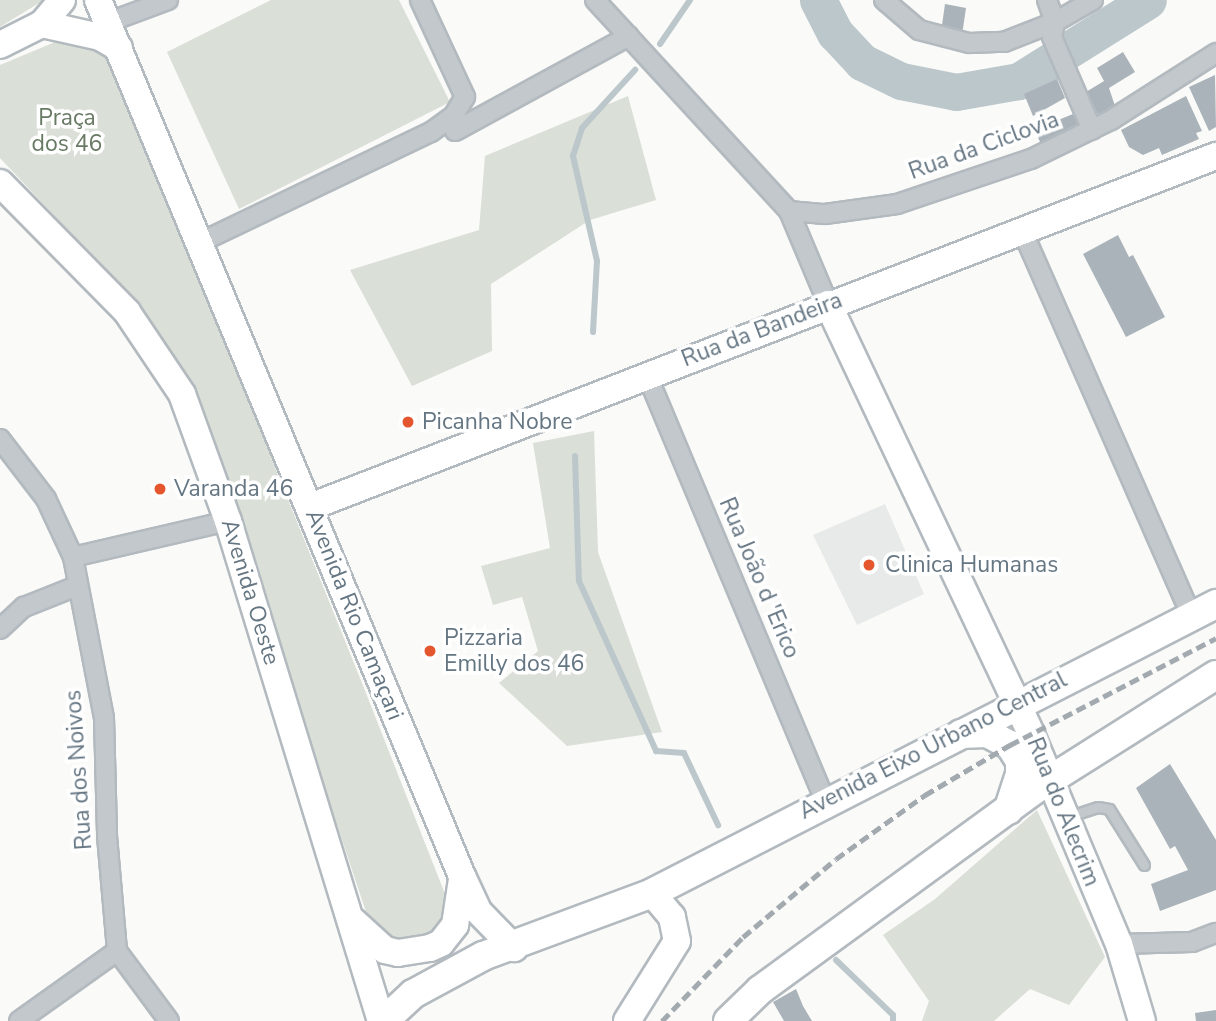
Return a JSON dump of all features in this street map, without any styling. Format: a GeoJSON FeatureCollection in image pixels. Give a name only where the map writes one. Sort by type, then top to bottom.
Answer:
{"type":"FeatureCollection","features":[{"type":"Feature","properties":{"kind":"main road","name":"Avenida Eixo Urbano Central"},"geometry":{"type":"LineString","coordinates":[[382,1020],[414,994],[483,956],[514,948],[652,893],[825,800],[961,734],[1203,609]]}},
{"type":"Feature","properties":{"kind":"main road"},"geometry":{"type":"LineString","coordinates":[[728,1021],[760,990],[1049,780],[1216,675]]}},
{"type":"Feature","properties":{"kind":"main road"},"geometry":{"type":"LineString","coordinates":[[961,734],[987,733],[1010,744],[1020,761],[1020,774],[1007,813]]}},
{"type":"Feature","properties":{"kind":"street"},"geometry":{"type":"LineString","coordinates":[[0,46],[42,24],[62,0]]}},
{"type":"Feature","properties":{"kind":"street"},"geometry":{"type":"LineString","coordinates":[[103,11],[168,0]]}},
{"type":"Feature","properties":{"kind":"street"},"geometry":{"type":"LineString","coordinates":[[201,242],[431,132],[454,115],[465,97],[420,0]]}},
{"type":"Feature","properties":{"kind":"street"},"geometry":{"type":"LineString","coordinates":[[595,0],[789,211],[828,304]]}},
{"type":"Feature","properties":{"kind":"street"},"geometry":{"type":"LineString","coordinates":[[884,0],[902,7],[919,30],[969,43],[1004,42],[1054,30],[1093,0]]}},
{"type":"Feature","properties":{"kind":"street"},"geometry":{"type":"LineString","coordinates":[[1047,0],[1069,79],[1092,130]]}},
{"type":"Feature","properties":{"kind":"street","name":"Avenida Rio Camaçari"},"geometry":{"type":"LineString","coordinates":[[103,11],[462,876],[478,911],[514,948]]}},
{"type":"Feature","properties":{"kind":"street"},"geometry":{"type":"LineString","coordinates":[[42,24],[100,37],[119,48]]}},
{"type":"Feature","properties":{"kind":"street"},"geometry":{"type":"LineString","coordinates":[[455,131],[629,36]]}},
{"type":"Feature","properties":{"kind":"street","name":"Rua da Ciclovia"},"geometry":{"type":"LineString","coordinates":[[789,211],[825,214],[897,204],[1031,159],[1092,130],[1156,94],[1216,53]]}},
{"type":"Feature","properties":{"kind":"street","name":"Rua da Bandeira"},"geometry":{"type":"LineString","coordinates":[[310,507],[828,304],[1216,156]]}},
{"type":"Feature","properties":{"kind":"street","name":"Avenida Oeste"},"geometry":{"type":"LineString","coordinates":[[0,183],[100,280],[155,350],[181,394],[228,521],[382,1020]]}},
{"type":"Feature","properties":{"kind":"street"},"geometry":{"type":"LineString","coordinates":[[1022,230],[1203,609]]}},
{"type":"Feature","properties":{"kind":"street","name":"Rua do Alecrim"},"geometry":{"type":"LineString","coordinates":[[828,304],[1016,704],[1119,944],[1142,1021]]}},
{"type":"Feature","properties":{"kind":"street","name":"Rua João d 'Erico"},"geometry":{"type":"LineString","coordinates":[[647,375],[825,800]]}},
{"type":"Feature","properties":{"kind":"street","name":"Rua dos Noivos"},"geometry":{"type":"LineString","coordinates":[[0,439],[46,499],[73,557],[104,718],[107,836],[117,951]]}},
{"type":"Feature","properties":{"kind":"street"},"geometry":{"type":"LineString","coordinates":[[73,557],[228,521]]}},
{"type":"Feature","properties":{"kind":"street"},"geometry":{"type":"LineString","coordinates":[[0,629],[24,607],[77,586]]}},
{"type":"Feature","properties":{"kind":"street"},"geometry":{"type":"LineString","coordinates":[[349,917],[385,950],[398,953],[430,948],[442,943],[455,925],[462,876]]}},
{"type":"Feature","properties":{"kind":"street"},"geometry":{"type":"LineString","coordinates":[[627,1021],[677,941],[672,917],[652,893]]}},
{"type":"Feature","properties":{"kind":"street"},"geometry":{"type":"LineString","coordinates":[[1119,944],[1192,942],[1216,933]]}},
{"type":"Feature","properties":{"kind":"street"},"geometry":{"type":"LineString","coordinates":[[19,1021],[117,951],[169,1021]]}},
{"type":"Feature","properties":{"kind":"lane"},"geometry":{"type":"LineString","coordinates":[[1065,818],[1098,807],[1109,808],[1144,865]]}},
{"type":"Feature","properties":{"kind":"shaded area","name":"Clinica Humanas"},"geometry":{"type":"Polygon","coordinates":[[[885,504],[924,594],[857,625],[813,535],[885,504]]]}},
{"type":"Feature","properties":{"kind":"green space"},"geometry":{"type":"Polygon","coordinates":[[[0,0],[44,0],[0,27],[0,0]]]}},
{"type":"Feature","properties":{"kind":"green space"},"geometry":{"type":"Polygon","coordinates":[[[271,0],[399,0],[450,102],[239,209],[167,52],[271,0]]]}},
{"type":"Feature","properties":{"kind":"green space","name":"Praça dos 46"},"geometry":{"type":"Polygon","coordinates":[[[67,37],[93,44],[114,68],[447,899],[446,918],[438,929],[421,937],[386,939],[371,927],[196,401],[142,309],[0,158],[0,65],[67,37]]]}},
{"type":"Feature","properties":{"kind":"green space"},"geometry":{"type":"Polygon","coordinates":[[[628,96],[656,200],[590,220],[491,284],[492,351],[412,386],[350,270],[479,230],[485,156],[628,96]]]}},
{"type":"Feature","properties":{"kind":"green space"},"geometry":{"type":"Polygon","coordinates":[[[594,431],[598,552],[662,732],[567,746],[499,683],[538,651],[522,597],[493,605],[481,566],[550,548],[533,443],[594,431]]]}},
{"type":"Feature","properties":{"kind":"green space"},"geometry":{"type":"Polygon","coordinates":[[[1037,810],[1105,957],[1069,1005],[1030,989],[994,1021],[922,1021],[929,1001],[883,935],[935,899],[1037,810]]]}},
{"type":"Feature","properties":{"kind":"building"},"geometry":{"type":"Polygon","coordinates":[[[945,4],[966,8],[962,35],[941,32],[945,4]]]}},
{"type":"Feature","properties":{"kind":"building"},"geometry":{"type":"Polygon","coordinates":[[[1123,52],[1135,72],[1109,88],[1117,112],[1103,121],[1098,113],[1094,116],[1081,95],[1104,81],[1097,68],[1123,52]]]}},
{"type":"Feature","properties":{"kind":"building"},"geometry":{"type":"Polygon","coordinates":[[[1215,75],[1216,127],[1209,131],[1189,87],[1215,75]]]}},
{"type":"Feature","properties":{"kind":"building"},"geometry":{"type":"Polygon","coordinates":[[[1057,79],[1065,98],[1033,116],[1024,94],[1057,79]]]}},
{"type":"Feature","properties":{"kind":"building"},"geometry":{"type":"Polygon","coordinates":[[[1186,96],[1202,131],[1196,133],[1199,139],[1162,155],[1159,148],[1143,155],[1129,147],[1121,130],[1186,96]]]}},
{"type":"Feature","properties":{"kind":"building"},"geometry":{"type":"Polygon","coordinates":[[[1073,114],[1085,131],[1037,152],[1034,145],[1040,142],[1037,135],[1043,132],[1041,127],[1073,114]]]}},
{"type":"Feature","properties":{"kind":"building"},"geometry":{"type":"Polygon","coordinates":[[[1118,235],[1129,257],[1133,255],[1165,317],[1126,337],[1083,254],[1118,235]]]}},
{"type":"Feature","properties":{"kind":"building"},"geometry":{"type":"Polygon","coordinates":[[[1170,764],[1216,840],[1216,890],[1160,911],[1151,884],[1188,870],[1175,846],[1170,849],[1136,788],[1170,764]]]}},
{"type":"Feature","properties":{"kind":"building"},"geometry":{"type":"Polygon","coordinates":[[[796,989],[812,1021],[784,1021],[773,1002],[796,989]]]}},
{"type":"Feature","properties":{"kind":"building"},"geometry":{"type":"Polygon","coordinates":[[[1216,1010],[1216,1021],[1196,1021],[1195,1013],[1216,1010]]]}},
{"type":"Feature","properties":{"kind":"waterway"},"geometry":{"type":"LineString","coordinates":[[660,44],[690,0]]}},
{"type":"Feature","properties":{"kind":"waterway"},"geometry":{"type":"LineString","coordinates":[[818,0],[835,33],[862,62],[901,81],[956,92],[1019,81],[1148,0]]}},
{"type":"Feature","properties":{"kind":"waterway"},"geometry":{"type":"LineString","coordinates":[[593,332],[597,261],[573,156],[582,128],[635,70]]}},
{"type":"Feature","properties":{"kind":"waterway"},"geometry":{"type":"LineString","coordinates":[[575,456],[579,581],[656,751],[684,753],[718,825]]}},
{"type":"Feature","properties":{"kind":"waterway"},"geometry":{"type":"LineString","coordinates":[[836,960],[893,1015],[893,1021]]}},
{"type":"Feature","properties":{"kind":"railway"},"geometry":{"type":"LineString","coordinates":[[662,1021],[743,937],[836,859],[925,795],[1010,745],[1216,638]]}},
{"type":"Feature","properties":{"kind":"place","name":"Picanha Nobre"},"geometry":{"type":"Point","coordinates":[408,422]}},
{"type":"Feature","properties":{"kind":"place","name":"Varanda 46"},"geometry":{"type":"Point","coordinates":[160,489]}},
{"type":"Feature","properties":{"kind":"place","name":"Clinica Humanas"},"geometry":{"type":"Point","coordinates":[869,565]}},
{"type":"Feature","properties":{"kind":"place","name":"Pizzaria Emilly dos 46"},"geometry":{"type":"Point","coordinates":[430,651]}}]}
